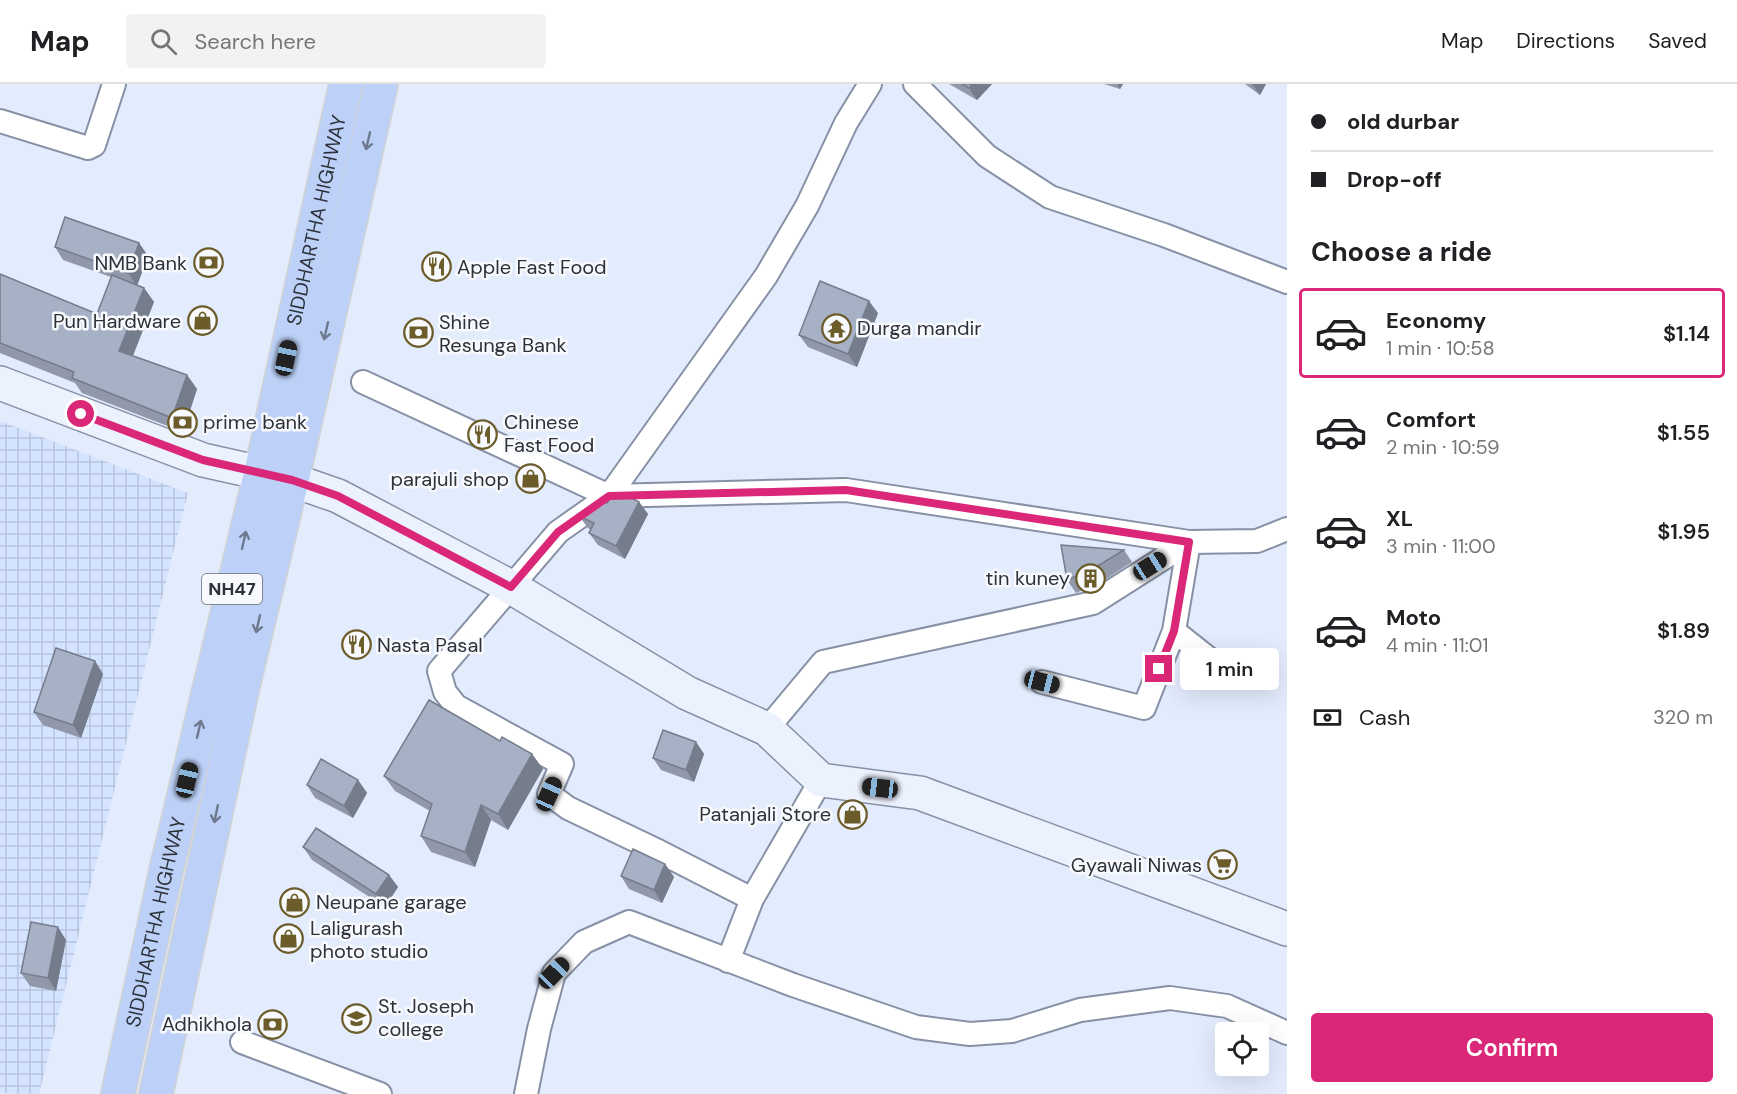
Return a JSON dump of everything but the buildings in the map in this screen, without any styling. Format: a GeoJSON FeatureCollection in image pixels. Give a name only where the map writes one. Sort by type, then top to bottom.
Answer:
{"type":"FeatureCollection","features":[{"type":"Feature","properties":{"kind":"highway","name":"SIDDHARTHA HIGHWAY"},"geometry":{"type":"LineString","coordinates":[[118,1094],[166,871],[261,472],[346,84]]}},
{"type":"Feature","properties":{"kind":"highway","name":"SIDDHARTHA HIGHWAY"},"geometry":{"type":"LineString","coordinates":[[156,1094],[242,690],[381,84]]}},
{"type":"Feature","properties":{"kind":"street"},"geometry":{"type":"LineString","coordinates":[[0,121],[88,148],[94,145],[114,84]]}},
{"type":"Feature","properties":{"kind":"street"},"geometry":{"type":"LineString","coordinates":[[752,899],[568,808],[549,794],[562,764],[456,706],[445,692],[439,671],[558,532],[609,496],[766,276],[807,206],[846,123],[870,84]]}},
{"type":"Feature","properties":{"kind":"street"},"geometry":{"type":"LineString","coordinates":[[915,84],[987,156],[1050,197],[1287,282]]}},
{"type":"Feature","properties":{"kind":"street"},"geometry":{"type":"LineString","coordinates":[[363,382],[609,496],[846,490],[1189,542],[1257,541],[1287,529]]}},
{"type":"Feature","properties":{"kind":"street"},"geometry":{"type":"LineString","coordinates":[[0,383],[203,460],[292,480],[338,496],[511,587],[687,693],[767,729],[822,780],[920,793],[1287,929]]}},
{"type":"Feature","properties":{"kind":"street"},"geometry":{"type":"LineString","coordinates":[[1042,682],[1144,708],[1174,631],[1189,542]]}},
{"type":"Feature","properties":{"kind":"street"},"geometry":{"type":"LineString","coordinates":[[767,729],[823,662],[1092,603],[1189,542]]}},
{"type":"Feature","properties":{"kind":"street"},"geometry":{"type":"LineString","coordinates":[[1174,631],[1227,673]]}},
{"type":"Feature","properties":{"kind":"street"},"geometry":{"type":"LineString","coordinates":[[728,961],[752,899],[822,780]]}},
{"type":"Feature","properties":{"kind":"street"},"geometry":{"type":"LineString","coordinates":[[526,1094],[539,1029],[554,973],[584,942],[629,922],[685,942],[728,961],[916,1027],[970,1034],[1012,1031],[1080,1010],[1170,998],[1227,1006],[1287,1033]]}},
{"type":"Feature","properties":{"kind":"street"},"geometry":{"type":"LineString","coordinates":[[242,1042],[380,1094]]}},
{"type":"Feature","properties":{"kind":"shaded area"},"geometry":{"type":"Polygon","coordinates":[[[0,421],[188,493],[39,1094],[0,1093],[0,421]]]}},
{"type":"Feature","properties":{"kind":"place","name":"NMB Bank"},"geometry":{"type":"Point","coordinates":[208,263]}},
{"type":"Feature","properties":{"kind":"place","name":"Apple Fast Food"},"geometry":{"type":"Point","coordinates":[436,267]}},
{"type":"Feature","properties":{"kind":"place","name":"Pun Hardware"},"geometry":{"type":"Point","coordinates":[202,321]}},
{"type":"Feature","properties":{"kind":"place","name":"Durga mandir"},"geometry":{"type":"Point","coordinates":[836,328]}},
{"type":"Feature","properties":{"kind":"place","name":"Shine Resunga Bank"},"geometry":{"type":"Point","coordinates":[418,333]}},
{"type":"Feature","properties":{"kind":"place","name":"prime bank"},"geometry":{"type":"Point","coordinates":[182,422]}},
{"type":"Feature","properties":{"kind":"place","name":"Chinese Fast Food"},"geometry":{"type":"Point","coordinates":[483,434]}},
{"type":"Feature","properties":{"kind":"place","name":"parajuli shop"},"geometry":{"type":"Point","coordinates":[530,479]}},
{"type":"Feature","properties":{"kind":"place","name":"tin kuney"},"geometry":{"type":"Point","coordinates":[1091,578]}},
{"type":"Feature","properties":{"kind":"place","name":"Nasta Pasal"},"geometry":{"type":"Point","coordinates":[356,645]}},
{"type":"Feature","properties":{"kind":"place","name":"Patanjali Store"},"geometry":{"type":"Point","coordinates":[852,814]}},
{"type":"Feature","properties":{"kind":"place","name":"Gyawali Niwas"},"geometry":{"type":"Point","coordinates":[1223,865]}},
{"type":"Feature","properties":{"kind":"place","name":"Neupane garage"},"geometry":{"type":"Point","coordinates":[295,902]}},
{"type":"Feature","properties":{"kind":"place","name":"Laligurash photo studio"},"geometry":{"type":"Point","coordinates":[289,939]}},
{"type":"Feature","properties":{"kind":"place","name":"St. Joseph college"},"geometry":{"type":"Point","coordinates":[357,1018]}},
{"type":"Feature","properties":{"kind":"place","name":"Adhikhola"},"geometry":{"type":"Point","coordinates":[273,1024]}},
{"type":"Feature","properties":{"kind":"route"},"geometry":{"type":"LineString","coordinates":[[81,414],[203,460],[292,480],[338,496],[511,587],[558,532],[609,496],[846,490],[1189,542],[1174,631],[1159,669]]}}]}
